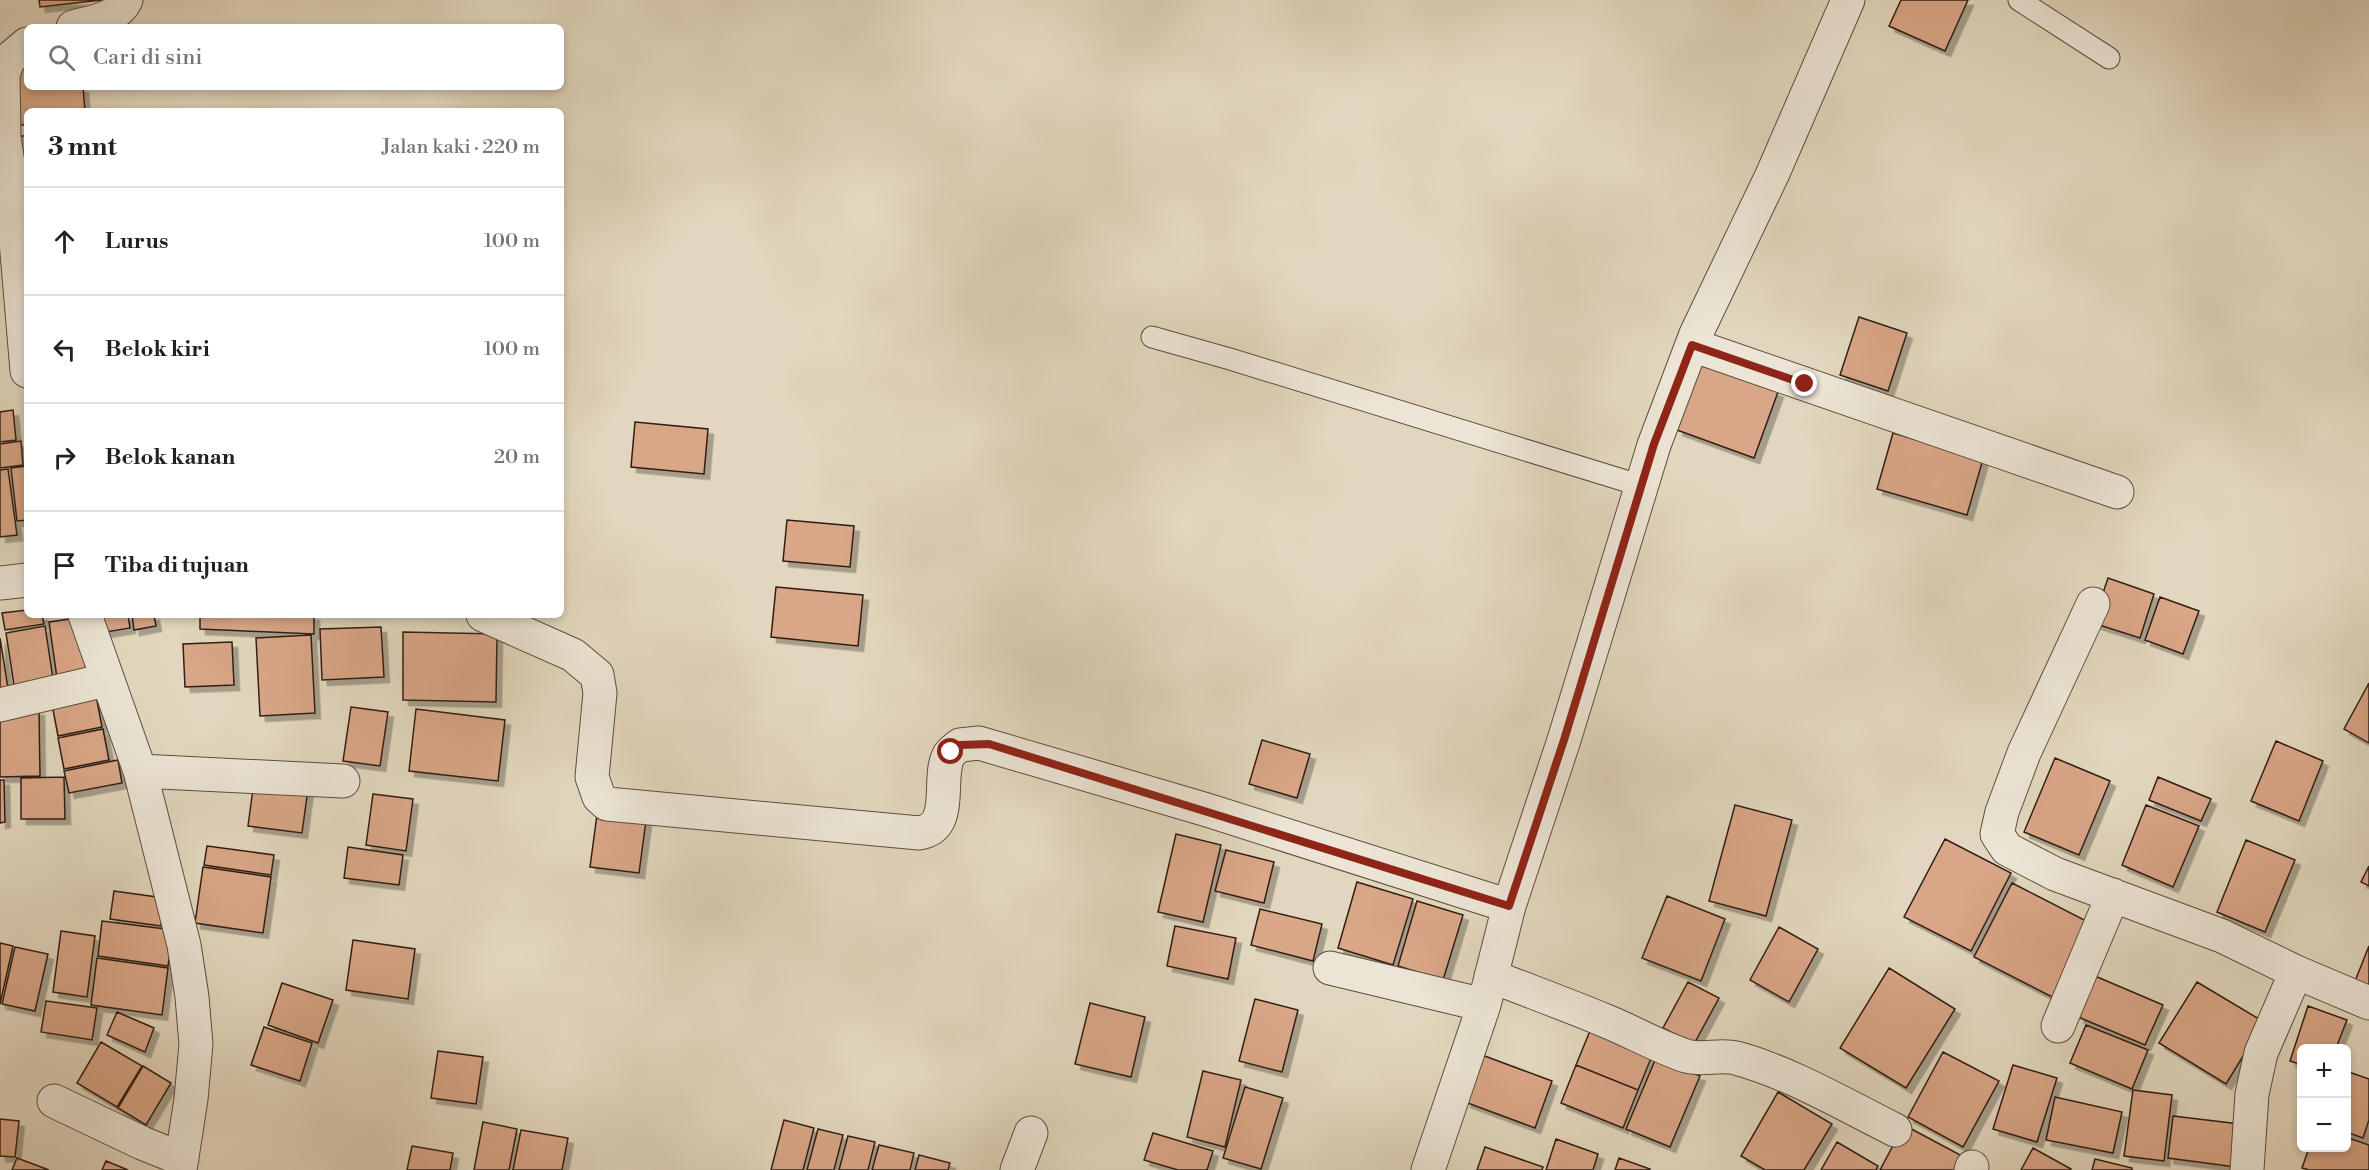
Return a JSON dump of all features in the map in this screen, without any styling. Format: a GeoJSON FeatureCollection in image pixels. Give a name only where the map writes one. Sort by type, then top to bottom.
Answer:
{"type":"FeatureCollection","features":[{"type":"Feature","properties":{"kind":"street"},"geometry":{"type":"LineString","coordinates":[[83,24],[110,16],[123,6],[126,0]]}},
{"type":"Feature","properties":{"kind":"street"},"geometry":{"type":"LineString","coordinates":[[1428,1170],[1487,991],[1509,906],[1564,740],[1654,444],[1692,345],[1773,173],[1848,0]]}},
{"type":"Feature","properties":{"kind":"street"},"geometry":{"type":"LineString","coordinates":[[24,47],[8,60],[3,75],[4,137],[11,182],[24,335]]}},
{"type":"Feature","properties":{"kind":"street"},"geometry":{"type":"LineString","coordinates":[[1692,345],[2117,492]]}},
{"type":"Feature","properties":{"kind":"street"},"geometry":{"type":"LineString","coordinates":[[0,352],[24,368]]}},
{"type":"Feature","properties":{"kind":"street"},"geometry":{"type":"LineString","coordinates":[[0,583],[24,580]]}},
{"type":"Feature","properties":{"kind":"street"},"geometry":{"type":"LineString","coordinates":[[2093,604],[2024,753],[2002,812],[1997,834],[2007,849],[2055,874],[2222,936],[2296,972],[2369,1003]]}},
{"type":"Feature","properties":{"kind":"street"},"geometry":{"type":"LineString","coordinates":[[54,1101],[134,1139],[181,1165],[191,1099],[196,1044],[184,945],[140,771],[86,618]]}},
{"type":"Feature","properties":{"kind":"street"},"geometry":{"type":"LineString","coordinates":[[490,618],[573,655],[597,675],[600,693],[592,777],[599,797],[607,804],[919,833],[930,831],[937,824],[941,813],[948,757],[960,745],[979,743],[1207,810],[1509,906]]}},
{"type":"Feature","properties":{"kind":"street"},"geometry":{"type":"LineString","coordinates":[[0,705],[106,680]]}},
{"type":"Feature","properties":{"kind":"street"},"geometry":{"type":"LineString","coordinates":[[140,771],[343,781]]}},
{"type":"Feature","properties":{"kind":"street"},"geometry":{"type":"LineString","coordinates":[[2058,1026],[2113,895]]}},
{"type":"Feature","properties":{"kind":"street"},"geometry":{"type":"LineString","coordinates":[[1330,968],[1487,991],[1605,1021],[1686,1056],[1704,1059],[1717,1056],[1749,1063],[1805,1085],[1895,1130]]}},
{"type":"Feature","properties":{"kind":"street"},"geometry":{"type":"LineString","coordinates":[[2247,1170],[2252,1094],[2262,1053],[2296,972]]}},
{"type":"Feature","properties":{"kind":"street"},"geometry":{"type":"LineString","coordinates":[[1017,1170],[1031,1133]]}},
{"type":"Feature","properties":{"kind":"lane"},"geometry":{"type":"LineString","coordinates":[[2019,0],[2109,58]]}},
{"type":"Feature","properties":{"kind":"lane"},"geometry":{"type":"LineString","coordinates":[[1152,337],[1230,358],[1642,486]]}},
{"type":"Feature","properties":{"kind":"building"},"geometry":{"type":"Polygon","coordinates":[[[39,0],[102,0],[40,7],[39,0]]]}},
{"type":"Feature","properties":{"kind":"building"},"geometry":{"type":"Polygon","coordinates":[[[1901,0],[1968,0],[1945,51],[1889,26],[1901,0]]]}},
{"type":"Feature","properties":{"kind":"building"},"geometry":{"type":"Polygon","coordinates":[[[24,59],[24,90],[83,90],[85,108],[24,108],[24,125],[20,125],[14,60],[24,59]]]}},
{"type":"Feature","properties":{"kind":"building"},"geometry":{"type":"Polygon","coordinates":[[[16,136],[24,136],[24,191],[16,136]]]}},
{"type":"Feature","properties":{"kind":"building"},"geometry":{"type":"Polygon","coordinates":[[[1859,317],[1907,333],[1888,391],[1840,375],[1859,317]]]}},
{"type":"Feature","properties":{"kind":"building"},"geometry":{"type":"Polygon","coordinates":[[[1701,364],[1778,392],[1754,458],[1677,430],[1701,364]]]}},
{"type":"Feature","properties":{"kind":"building"},"geometry":{"type":"Polygon","coordinates":[[[13,410],[16,440],[0,442],[0,412],[13,410]]]}},
{"type":"Feature","properties":{"kind":"building"},"geometry":{"type":"Polygon","coordinates":[[[635,422],[708,429],[704,474],[631,467],[635,422]]]}},
{"type":"Feature","properties":{"kind":"building"},"geometry":{"type":"Polygon","coordinates":[[[1893,433],[1983,459],[1967,515],[1877,489],[1893,433]]]}},
{"type":"Feature","properties":{"kind":"building"},"geometry":{"type":"Polygon","coordinates":[[[21,441],[23,465],[0,468],[0,444],[21,441]]]}},
{"type":"Feature","properties":{"kind":"building"},"geometry":{"type":"Polygon","coordinates":[[[24,466],[24,520],[17,521],[11,468],[24,466]]]}},
{"type":"Feature","properties":{"kind":"building"},"geometry":{"type":"Polygon","coordinates":[[[8,469],[17,535],[0,537],[0,470],[8,469]]]}},
{"type":"Feature","properties":{"kind":"building"},"geometry":{"type":"Polygon","coordinates":[[[787,520],[854,526],[850,567],[783,561],[787,520]]]}},
{"type":"Feature","properties":{"kind":"building"},"geometry":{"type":"Polygon","coordinates":[[[2108,578],[2154,594],[2140,638],[2093,623],[2108,578]]]}},
{"type":"Feature","properties":{"kind":"building"},"geometry":{"type":"Polygon","coordinates":[[[776,587],[863,595],[858,646],[771,637],[776,587]]]}},
{"type":"Feature","properties":{"kind":"building"},"geometry":{"type":"Polygon","coordinates":[[[2160,597],[2199,611],[2183,654],[2145,640],[2160,597]]]}},
{"type":"Feature","properties":{"kind":"building"},"geometry":{"type":"Polygon","coordinates":[[[24,610],[24,618],[43,618],[44,624],[5,630],[2,613],[24,610]]]}},
{"type":"Feature","properties":{"kind":"building"},"geometry":{"type":"Polygon","coordinates":[[[84,618],[93,672],[57,678],[49,622],[84,618]]]}},
{"type":"Feature","properties":{"kind":"building"},"geometry":{"type":"Polygon","coordinates":[[[98,618],[128,618],[130,628],[100,633],[98,618]]]}},
{"type":"Feature","properties":{"kind":"building"},"geometry":{"type":"Polygon","coordinates":[[[132,618],[155,618],[156,626],[134,630],[132,618]]]}},
{"type":"Feature","properties":{"kind":"building"},"geometry":{"type":"Polygon","coordinates":[[[200,618],[314,618],[314,634],[200,629],[200,618]]]}},
{"type":"Feature","properties":{"kind":"building"},"geometry":{"type":"Polygon","coordinates":[[[45,626],[53,679],[14,685],[6,633],[45,626]]]}},
{"type":"Feature","properties":{"kind":"building"},"geometry":{"type":"Polygon","coordinates":[[[381,627],[384,677],[322,680],[320,629],[381,627]]]}},
{"type":"Feature","properties":{"kind":"building"},"geometry":{"type":"Polygon","coordinates":[[[403,632],[497,634],[496,702],[403,700],[403,632]]]}},
{"type":"Feature","properties":{"kind":"building"},"geometry":{"type":"Polygon","coordinates":[[[311,635],[315,713],[260,716],[256,638],[311,635]]]}},
{"type":"Feature","properties":{"kind":"building"},"geometry":{"type":"Polygon","coordinates":[[[0,638],[8,688],[0,689],[0,638]]]}},
{"type":"Feature","properties":{"kind":"building"},"geometry":{"type":"Polygon","coordinates":[[[232,642],[234,685],[185,687],[183,644],[232,642]]]}},
{"type":"Feature","properties":{"kind":"building"},"geometry":{"type":"Polygon","coordinates":[[[2369,683],[2369,743],[2344,729],[2369,683]]]}},
{"type":"Feature","properties":{"kind":"building"},"geometry":{"type":"Polygon","coordinates":[[[95,690],[102,727],[58,736],[51,699],[95,690]]]}},
{"type":"Feature","properties":{"kind":"building"},"geometry":{"type":"Polygon","coordinates":[[[351,707],[388,712],[380,766],[343,761],[351,707]]]}},
{"type":"Feature","properties":{"kind":"building"},"geometry":{"type":"Polygon","coordinates":[[[416,709],[505,720],[498,781],[409,771],[416,709]]]}},
{"type":"Feature","properties":{"kind":"building"},"geometry":{"type":"Polygon","coordinates":[[[39,710],[40,776],[0,777],[0,711],[39,710]]]}},
{"type":"Feature","properties":{"kind":"building"},"geometry":{"type":"Polygon","coordinates":[[[103,729],[109,760],[64,769],[58,738],[103,729]]]}},
{"type":"Feature","properties":{"kind":"building"},"geometry":{"type":"Polygon","coordinates":[[[1262,740],[1310,754],[1297,798],[1249,784],[1262,740]]]}},
{"type":"Feature","properties":{"kind":"building"},"geometry":{"type":"Polygon","coordinates":[[[2276,741],[2323,761],[2299,821],[2251,801],[2276,741]]]}},
{"type":"Feature","properties":{"kind":"building"},"geometry":{"type":"Polygon","coordinates":[[[2055,758],[2110,781],[2079,855],[2024,832],[2055,758]]]}},
{"type":"Feature","properties":{"kind":"building"},"geometry":{"type":"Polygon","coordinates":[[[118,760],[122,783],[69,793],[64,771],[118,760]]]}},
{"type":"Feature","properties":{"kind":"building"},"geometry":{"type":"Polygon","coordinates":[[[64,777],[65,819],[21,819],[21,778],[64,777]]]}},
{"type":"Feature","properties":{"kind":"building"},"geometry":{"type":"Polygon","coordinates":[[[2158,777],[2211,799],[2201,821],[2149,800],[2158,777]]]}},
{"type":"Feature","properties":{"kind":"building"},"geometry":{"type":"Polygon","coordinates":[[[0,780],[4,780],[5,822],[0,823],[0,780]]]}},
{"type":"Feature","properties":{"kind":"building"},"geometry":{"type":"Polygon","coordinates":[[[254,781],[308,789],[302,833],[248,826],[254,781]]]}},
{"type":"Feature","properties":{"kind":"building"},"geometry":{"type":"Polygon","coordinates":[[[373,794],[413,799],[406,851],[366,845],[373,794]]]}},
{"type":"Feature","properties":{"kind":"building"},"geometry":{"type":"Polygon","coordinates":[[[1735,805],[1792,820],[1766,916],[1709,901],[1735,805]]]}},
{"type":"Feature","properties":{"kind":"building"},"geometry":{"type":"Polygon","coordinates":[[[2146,805],[2199,826],[2173,887],[2122,865],[2146,805]]]}},
{"type":"Feature","properties":{"kind":"building"},"geometry":{"type":"Polygon","coordinates":[[[598,807],[647,813],[639,873],[590,867],[598,807]]]}},
{"type":"Feature","properties":{"kind":"building"},"geometry":{"type":"Polygon","coordinates":[[[1176,834],[1221,845],[1203,922],[1158,912],[1176,834]]]}},
{"type":"Feature","properties":{"kind":"building"},"geometry":{"type":"Polygon","coordinates":[[[1945,839],[2011,873],[1971,951],[1904,917],[1945,839]]]}},
{"type":"Feature","properties":{"kind":"building"},"geometry":{"type":"Polygon","coordinates":[[[2246,840],[2295,860],[2265,932],[2217,912],[2246,840]]]}},
{"type":"Feature","properties":{"kind":"building"},"geometry":{"type":"Polygon","coordinates":[[[207,846],[274,855],[271,875],[204,865],[207,846]]]}},
{"type":"Feature","properties":{"kind":"building"},"geometry":{"type":"Polygon","coordinates":[[[348,847],[403,855],[399,885],[344,878],[348,847]]]}},
{"type":"Feature","properties":{"kind":"building"},"geometry":{"type":"Polygon","coordinates":[[[1226,850],[1274,862],[1264,903],[1215,891],[1226,850]]]}},
{"type":"Feature","properties":{"kind":"building"},"geometry":{"type":"Polygon","coordinates":[[[2369,866],[2369,886],[2361,882],[2369,866]]]}},
{"type":"Feature","properties":{"kind":"building"},"geometry":{"type":"Polygon","coordinates":[[[203,867],[271,877],[263,933],[195,923],[203,867]]]}},
{"type":"Feature","properties":{"kind":"building"},"geometry":{"type":"Polygon","coordinates":[[[1357,882],[1413,899],[1393,965],[1338,948],[1357,882]]]}},
{"type":"Feature","properties":{"kind":"building"},"geometry":{"type":"Polygon","coordinates":[[[2012,883],[2098,927],[2060,1001],[1974,957],[2012,883]]]}},
{"type":"Feature","properties":{"kind":"building"},"geometry":{"type":"Polygon","coordinates":[[[114,891],[164,898],[161,926],[110,919],[114,891]]]}},
{"type":"Feature","properties":{"kind":"building"},"geometry":{"type":"Polygon","coordinates":[[[1667,896],[1725,919],[1701,981],[1642,958],[1667,896]]]}},
{"type":"Feature","properties":{"kind":"building"},"geometry":{"type":"Polygon","coordinates":[[[1417,901],[1463,915],[1443,980],[1398,966],[1417,901]]]}},
{"type":"Feature","properties":{"kind":"building"},"geometry":{"type":"Polygon","coordinates":[[[1260,909],[1322,924],[1313,961],[1251,945],[1260,909]]]}},
{"type":"Feature","properties":{"kind":"building"},"geometry":{"type":"Polygon","coordinates":[[[102,921],[173,930],[168,966],[98,956],[102,921]]]}},
{"type":"Feature","properties":{"kind":"building"},"geometry":{"type":"Polygon","coordinates":[[[1175,926],[1236,938],[1228,979],[1167,966],[1175,926]]]}},
{"type":"Feature","properties":{"kind":"building"},"geometry":{"type":"Polygon","coordinates":[[[1779,927],[1818,949],[1789,1002],[1750,980],[1779,927]]]}},
{"type":"Feature","properties":{"kind":"building"},"geometry":{"type":"Polygon","coordinates":[[[61,931],[95,936],[87,997],[53,992],[61,931]]]}},
{"type":"Feature","properties":{"kind":"building"},"geometry":{"type":"Polygon","coordinates":[[[353,940],[415,949],[408,999],[346,990],[353,940]]]}},
{"type":"Feature","properties":{"kind":"building"},"geometry":{"type":"Polygon","coordinates":[[[0,943],[13,946],[0,1004],[0,943]]]}},
{"type":"Feature","properties":{"kind":"building"},"geometry":{"type":"Polygon","coordinates":[[[2369,946],[2369,992],[2353,986],[2369,946]]]}},
{"type":"Feature","properties":{"kind":"building"},"geometry":{"type":"Polygon","coordinates":[[[15,947],[48,954],[35,1011],[2,1004],[15,947]]]}},
{"type":"Feature","properties":{"kind":"building"},"geometry":{"type":"Polygon","coordinates":[[[97,958],[168,968],[162,1015],[91,1005],[97,958]]]}},
{"type":"Feature","properties":{"kind":"building"},"geometry":{"type":"Polygon","coordinates":[[[1889,968],[1955,1009],[1906,1088],[1840,1048],[1889,968]]]}},
{"type":"Feature","properties":{"kind":"building"},"geometry":{"type":"Polygon","coordinates":[[[2095,976],[2163,1005],[2145,1045],[2078,1017],[2095,976]]]}},
{"type":"Feature","properties":{"kind":"building"},"geometry":{"type":"Polygon","coordinates":[[[1688,982],[1719,998],[1694,1044],[1663,1028],[1688,982]]]}},
{"type":"Feature","properties":{"kind":"building"},"geometry":{"type":"Polygon","coordinates":[[[2197,982],[2264,1022],[2226,1084],[2159,1043],[2197,982]]]}},
{"type":"Feature","properties":{"kind":"building"},"geometry":{"type":"Polygon","coordinates":[[[282,983],[333,1000],[318,1043],[268,1025],[282,983]]]}},
{"type":"Feature","properties":{"kind":"building"},"geometry":{"type":"Polygon","coordinates":[[[1255,999],[1298,1010],[1282,1072],[1239,1061],[1255,999]]]}},
{"type":"Feature","properties":{"kind":"building"},"geometry":{"type":"Polygon","coordinates":[[[46,1001],[97,1008],[92,1040],[41,1032],[46,1001]]]}},
{"type":"Feature","properties":{"kind":"building"},"geometry":{"type":"Polygon","coordinates":[[[1090,1003],[1145,1017],[1131,1077],[1075,1064],[1090,1003]]]}},
{"type":"Feature","properties":{"kind":"building"},"geometry":{"type":"Polygon","coordinates":[[[2308,1006],[2347,1020],[2338,1044],[2297,1044],[2297,1063],[2290,1061],[2308,1006]]]}},
{"type":"Feature","properties":{"kind":"building"},"geometry":{"type":"Polygon","coordinates":[[[117,1012],[154,1028],[145,1052],[107,1035],[117,1012]]]}},
{"type":"Feature","properties":{"kind":"building"},"geometry":{"type":"Polygon","coordinates":[[[2086,1025],[2148,1050],[2132,1089],[2070,1063],[2086,1025]]]}},
{"type":"Feature","properties":{"kind":"building"},"geometry":{"type":"Polygon","coordinates":[[[1592,1026],[1654,1051],[1638,1090],[1576,1065],[1592,1026]]]}},
{"type":"Feature","properties":{"kind":"building"},"geometry":{"type":"Polygon","coordinates":[[[264,1027],[312,1043],[300,1081],[251,1065],[264,1027]]]}},
{"type":"Feature","properties":{"kind":"building"},"geometry":{"type":"Polygon","coordinates":[[[101,1042],[142,1066],[117,1107],[77,1083],[101,1042]]]}},
{"type":"Feature","properties":{"kind":"building"},"geometry":{"type":"Polygon","coordinates":[[[438,1051],[483,1057],[476,1104],[431,1098],[438,1051]]]}},
{"type":"Feature","properties":{"kind":"building"},"geometry":{"type":"Polygon","coordinates":[[[1943,1052],[1999,1081],[1963,1147],[1908,1117],[1943,1052]]]}},
{"type":"Feature","properties":{"kind":"building"},"geometry":{"type":"Polygon","coordinates":[[[1482,1055],[1552,1081],[1535,1128],[1465,1102],[1482,1055]]]}},
{"type":"Feature","properties":{"kind":"building"},"geometry":{"type":"Polygon","coordinates":[[[1656,1058],[1700,1076],[1670,1147],[1626,1129],[1656,1058]]]}},
{"type":"Feature","properties":{"kind":"building"},"geometry":{"type":"Polygon","coordinates":[[[1576,1065],[1638,1090],[1623,1128],[1561,1103],[1576,1065]]]}},
{"type":"Feature","properties":{"kind":"building"},"geometry":{"type":"Polygon","coordinates":[[[2013,1065],[2057,1078],[2037,1142],[1993,1129],[2013,1065]]]}},
{"type":"Feature","properties":{"kind":"building"},"geometry":{"type":"Polygon","coordinates":[[[143,1066],[171,1083],[146,1125],[118,1108],[143,1066]]]}},
{"type":"Feature","properties":{"kind":"building"},"geometry":{"type":"Polygon","coordinates":[[[1203,1071],[1241,1080],[1225,1147],[1187,1137],[1203,1071]]]}},
{"type":"Feature","properties":{"kind":"building"},"geometry":{"type":"Polygon","coordinates":[[[2351,1073],[2369,1079],[2369,1120],[2363,1138],[2351,1134],[2351,1073]]]}},
{"type":"Feature","properties":{"kind":"building"},"geometry":{"type":"Polygon","coordinates":[[[1245,1087],[1283,1098],[1261,1169],[1223,1158],[1245,1087]]]}},
{"type":"Feature","properties":{"kind":"building"},"geometry":{"type":"Polygon","coordinates":[[[2133,1090],[2172,1095],[2164,1161],[2124,1156],[2133,1090]]]}},
{"type":"Feature","properties":{"kind":"building"},"geometry":{"type":"Polygon","coordinates":[[[1778,1092],[1832,1124],[1804,1170],[1765,1170],[1741,1156],[1778,1092]]]}},
{"type":"Feature","properties":{"kind":"building"},"geometry":{"type":"Polygon","coordinates":[[[2055,1097],[2122,1112],[2113,1153],[2046,1140],[2055,1097]]]}},
{"type":"Feature","properties":{"kind":"building"},"geometry":{"type":"Polygon","coordinates":[[[2173,1116],[2248,1125],[2243,1168],[2168,1158],[2173,1116]]]}},
{"type":"Feature","properties":{"kind":"building"},"geometry":{"type":"Polygon","coordinates":[[[0,1119],[19,1121],[15,1157],[0,1156],[0,1119]]]}},
{"type":"Feature","properties":{"kind":"building"},"geometry":{"type":"Polygon","coordinates":[[[784,1120],[814,1128],[803,1170],[771,1170],[784,1120]]]}},
{"type":"Feature","properties":{"kind":"building"},"geometry":{"type":"Polygon","coordinates":[[[483,1122],[517,1129],[509,1170],[474,1170],[483,1122]]]}},
{"type":"Feature","properties":{"kind":"building"},"geometry":{"type":"Polygon","coordinates":[[[1904,1125],[1964,1157],[1957,1170],[1880,1170],[1904,1125]]]}},
{"type":"Feature","properties":{"kind":"building"},"geometry":{"type":"Polygon","coordinates":[[[818,1129],[843,1135],[834,1170],[807,1170],[818,1129]]]}},
{"type":"Feature","properties":{"kind":"building"},"geometry":{"type":"Polygon","coordinates":[[[521,1130],[568,1138],[562,1170],[513,1170],[521,1130]]]}},
{"type":"Feature","properties":{"kind":"building"},"geometry":{"type":"Polygon","coordinates":[[[1153,1133],[1213,1151],[1207,1170],[1178,1170],[1144,1160],[1153,1133]]]}},
{"type":"Feature","properties":{"kind":"building"},"geometry":{"type":"Polygon","coordinates":[[[848,1136],[875,1142],[868,1170],[839,1170],[848,1136]]]}},
{"type":"Feature","properties":{"kind":"building"},"geometry":{"type":"Polygon","coordinates":[[[1556,1139],[1598,1154],[1593,1170],[1546,1170],[1556,1139]]]}},
{"type":"Feature","properties":{"kind":"building"},"geometry":{"type":"Polygon","coordinates":[[[2351,1139],[2369,1145],[2369,1170],[2302,1168],[2308,1152],[2351,1152],[2351,1139]]]}},
{"type":"Feature","properties":{"kind":"building"},"geometry":{"type":"Polygon","coordinates":[[[1837,1142],[1878,1166],[1876,1170],[1821,1170],[1837,1142]]]}},
{"type":"Feature","properties":{"kind":"building"},"geometry":{"type":"Polygon","coordinates":[[[879,1145],[914,1153],[910,1170],[872,1170],[879,1145]]]}},
{"type":"Feature","properties":{"kind":"building"},"geometry":{"type":"Polygon","coordinates":[[[412,1146],[453,1153],[450,1170],[407,1170],[412,1146]]]}},
{"type":"Feature","properties":{"kind":"building"},"geometry":{"type":"Polygon","coordinates":[[[1485,1147],[1543,1167],[1542,1170],[1477,1170],[1485,1147]]]}},
{"type":"Feature","properties":{"kind":"building"},"geometry":{"type":"Polygon","coordinates":[[[2033,1148],[2071,1169],[2071,1170],[2021,1170],[2033,1148]]]}},
{"type":"Feature","properties":{"kind":"building"},"geometry":{"type":"Polygon","coordinates":[[[919,1155],[950,1163],[948,1170],[915,1170],[919,1155]]]}},
{"type":"Feature","properties":{"kind":"building"},"geometry":{"type":"Polygon","coordinates":[[[17,1158],[49,1170],[12,1170],[17,1158]]]}},
{"type":"Feature","properties":{"kind":"building"},"geometry":{"type":"Polygon","coordinates":[[[1619,1158],[1650,1169],[1615,1170],[1619,1158]]]}},
{"type":"Feature","properties":{"kind":"building"},"geometry":{"type":"Polygon","coordinates":[[[2095,1159],[2132,1168],[2132,1170],[2092,1170],[2095,1159]]]}},
{"type":"Feature","properties":{"kind":"building"},"geometry":{"type":"Polygon","coordinates":[[[106,1161],[128,1170],[102,1170],[106,1161]]]}},
{"type":"Feature","properties":{"kind":"route"},"geometry":{"type":"LineString","coordinates":[[951,752],[960,745],[969,743],[989,744],[1207,810],[1509,906],[1564,740],[1654,444],[1692,345],[1805,384]]}}]}
